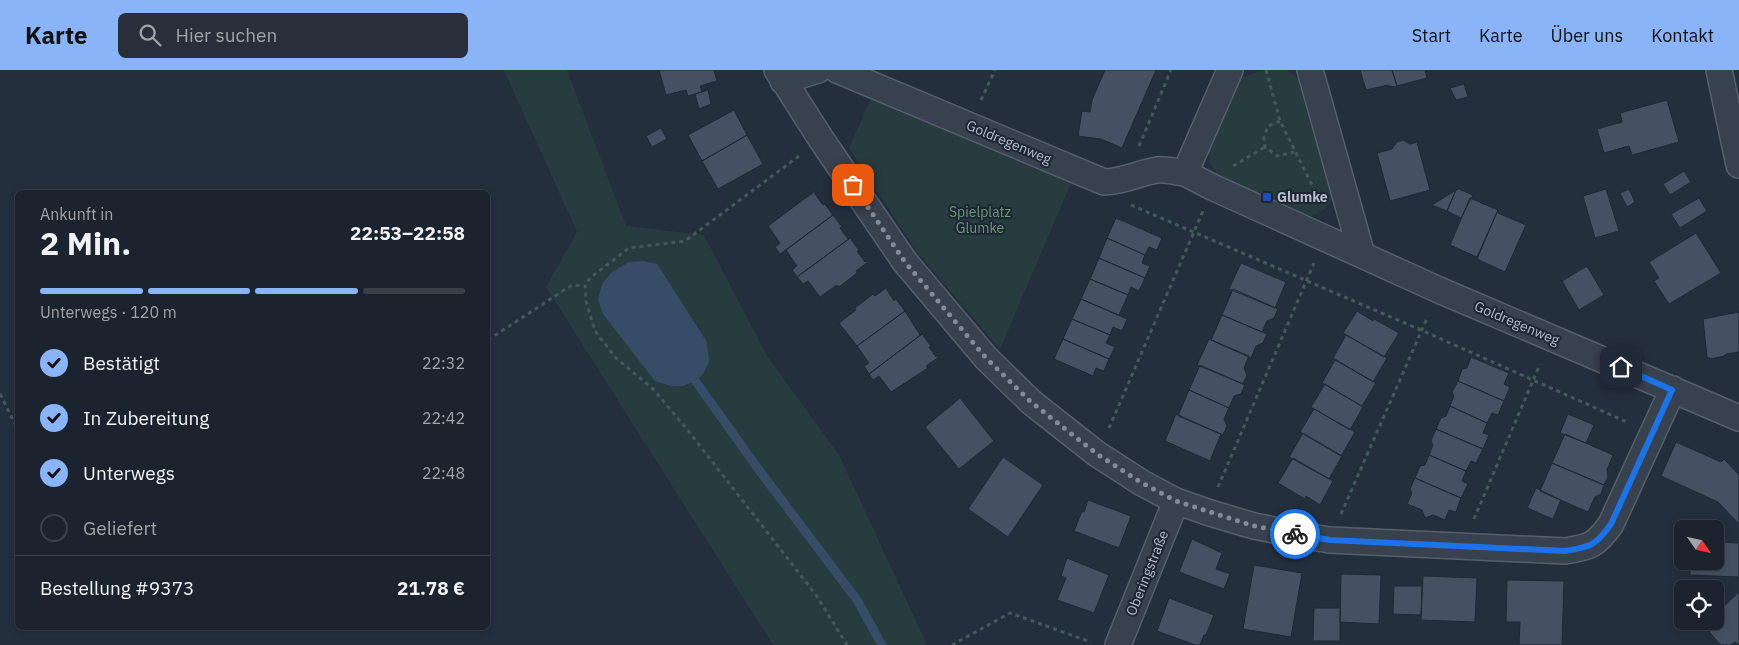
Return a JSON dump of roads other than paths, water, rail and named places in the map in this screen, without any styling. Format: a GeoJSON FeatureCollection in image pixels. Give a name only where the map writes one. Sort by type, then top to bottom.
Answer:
{"type":"FeatureCollection","features":[{"type":"Feature","properties":{"kind":"street"},"geometry":{"type":"LineString","coordinates":[[818,70],[780,75],[905,262],[986,358],[1031,402],[1097,454],[1142,483],[1176,501],[1254,526],[1330,540],[1565,551],[1582,548],[1599,540],[1611,524],[1672,390],[1739,418]]}},
{"type":"Feature","properties":{"kind":"street","name":"Goldregenweg"},"geometry":{"type":"LineString","coordinates":[[837,70],[969,125],[1114,180],[1159,170],[1185,173],[1439,290],[1672,390]]}},
{"type":"Feature","properties":{"kind":"street"},"geometry":{"type":"LineString","coordinates":[[1185,173],[1230,70]]}},
{"type":"Feature","properties":{"kind":"street"},"geometry":{"type":"LineString","coordinates":[[1310,70],[1362,255]]}},
{"type":"Feature","properties":{"kind":"street"},"geometry":{"type":"LineString","coordinates":[[1719,70],[1739,165]]}},
{"type":"Feature","properties":{"kind":"street","name":"Oberingstraße"},"geometry":{"type":"LineString","coordinates":[[1118,645],[1176,501]]}},
{"type":"Feature","properties":{"kind":"water"},"geometry":{"type":"Polygon","coordinates":[[[644,261],[657,264],[707,342],[709,362],[703,374],[695,381],[683,386],[671,386],[655,381],[603,314],[598,300],[602,284],[611,273],[629,262],[644,261]]]}},
{"type":"Feature","properties":{"kind":"waterway"},"geometry":{"type":"LineString","coordinates":[[689,372],[759,470],[857,600],[882,645]]}},
{"type":"Feature","properties":{"kind":"place","name":"Glumke"},"geometry":{"type":"Point","coordinates":[1267,197]}},
{"type":"Feature","properties":{"kind":"park label","name":"Spielplatz Glumke"},"geometry":{"type":"Point","coordinates":[980,220]}}]}
